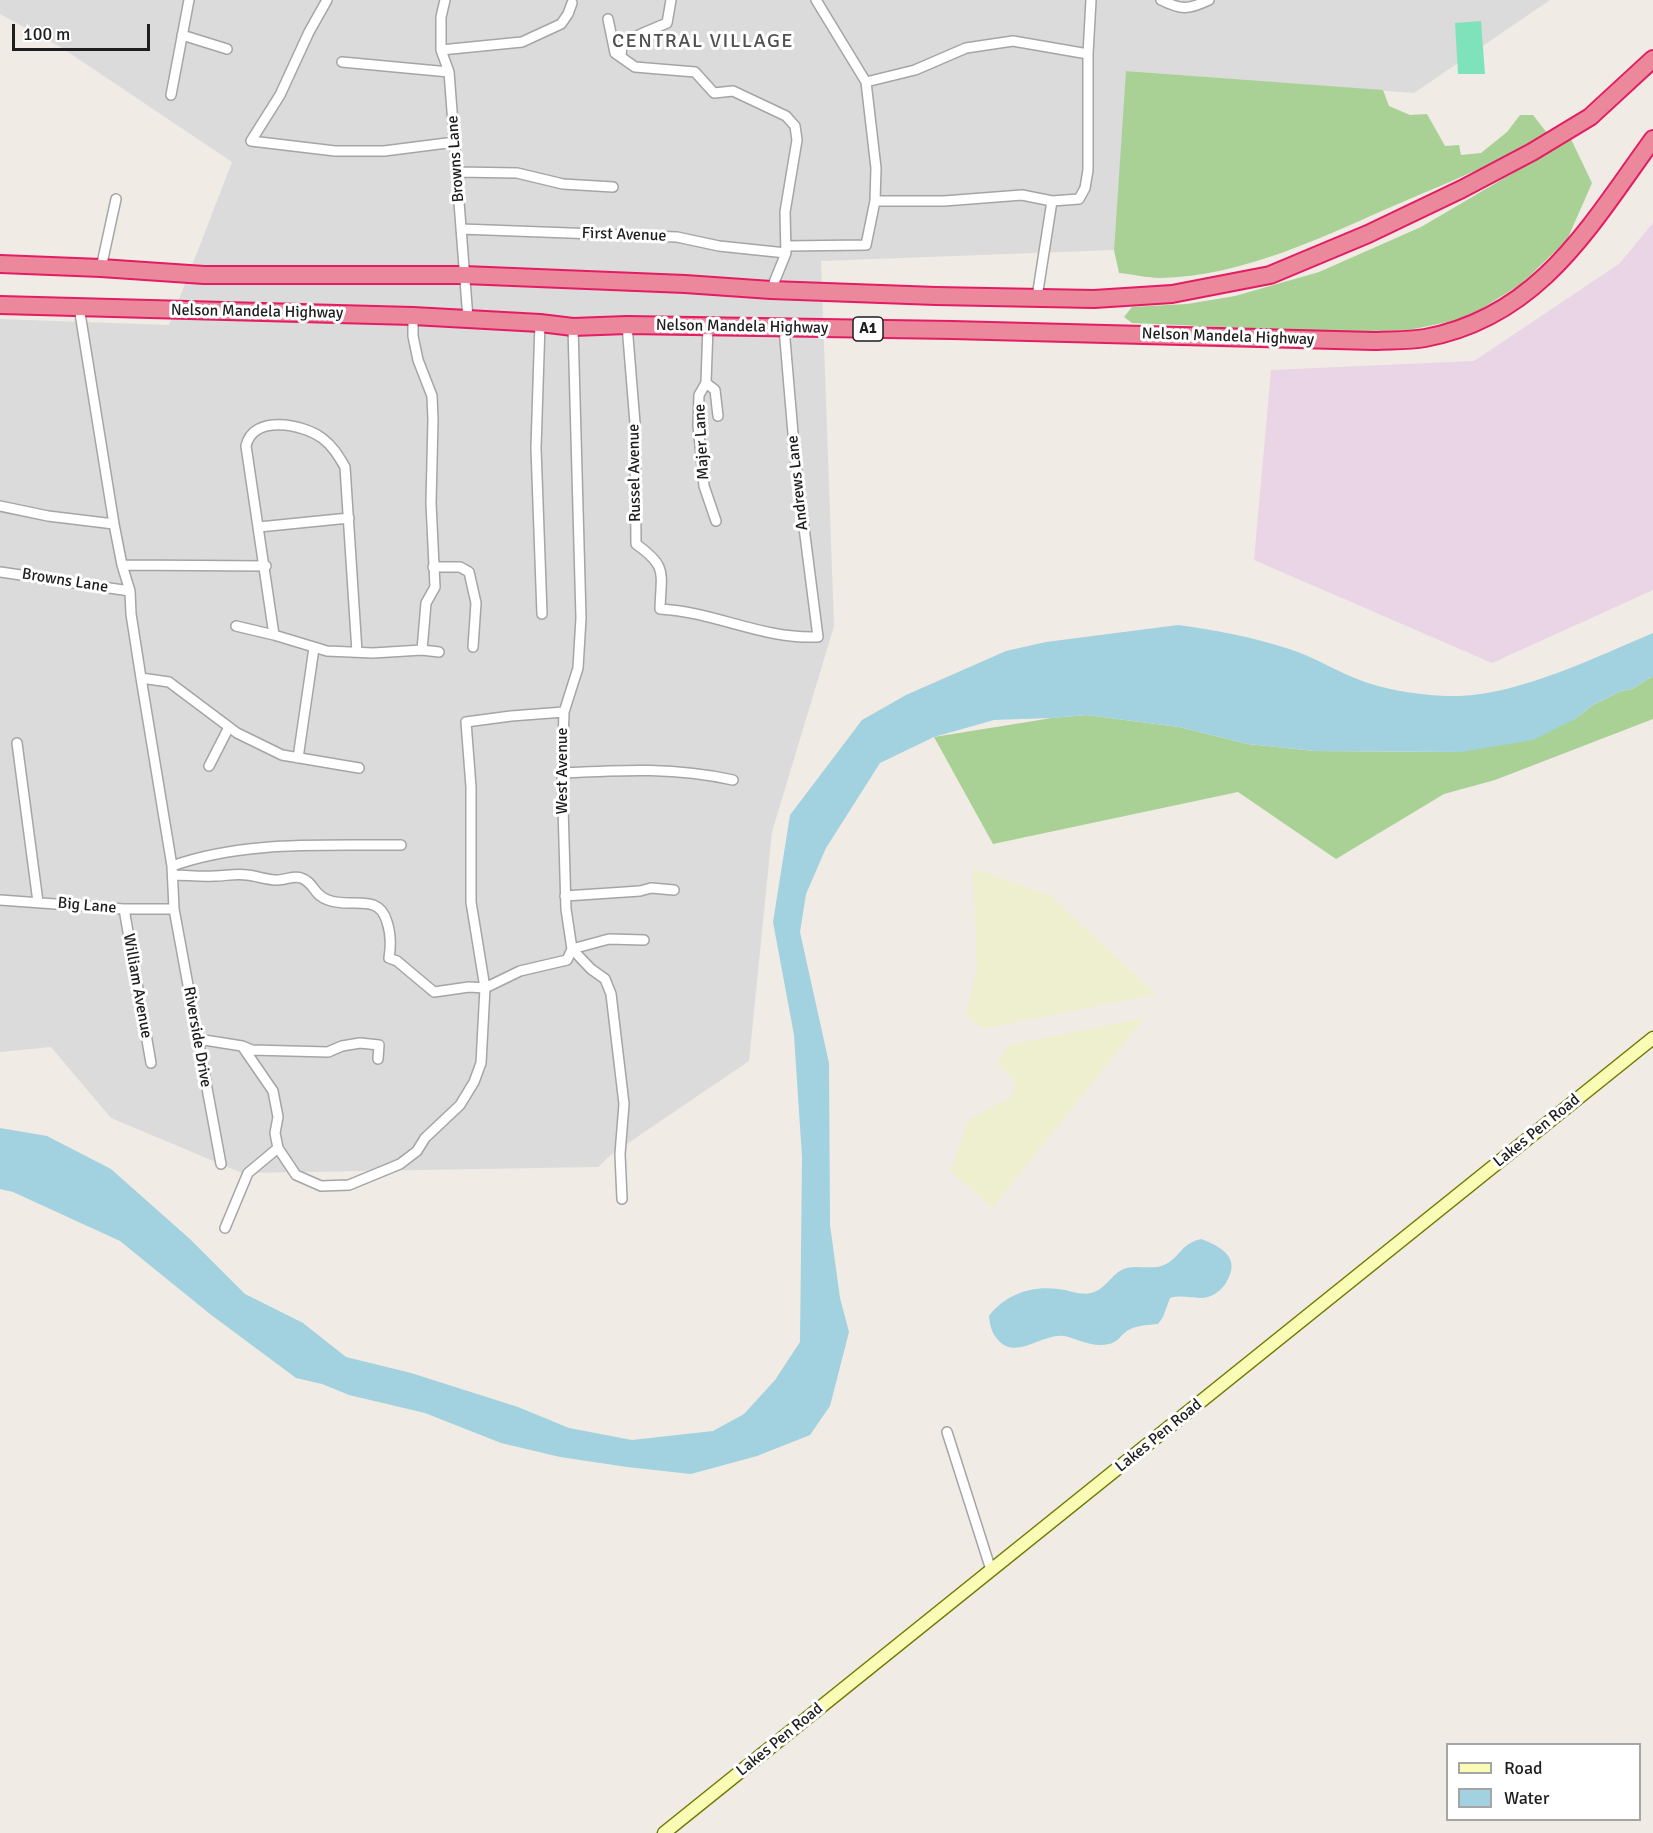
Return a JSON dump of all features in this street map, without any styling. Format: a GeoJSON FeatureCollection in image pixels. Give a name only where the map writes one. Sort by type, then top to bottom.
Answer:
{"type":"FeatureCollection","features":[{"type":"Feature","properties":{"kind":"highway","name":"A1"},"geometry":{"type":"LineString","coordinates":[[0,264],[204,275],[464,275],[771,290],[1094,299],[1172,294],[1270,275],[1368,234],[1462,189],[1532,152],[1590,117],[1653,59]]}},
{"type":"Feature","properties":{"kind":"highway","name":"Nelson Mandela Highway"},"geometry":{"type":"LineString","coordinates":[[0,305],[413,316],[573,327],[708,326],[1374,341],[1423,339],[1456,331],[1479,322],[1503,309],[1551,273],[1576,244],[1653,139]]}},
{"type":"Feature","properties":{"kind":"street"},"geometry":{"type":"LineString","coordinates":[[171,95],[189,0]]}},
{"type":"Feature","properties":{"kind":"street"},"geometry":{"type":"LineString","coordinates":[[327,0],[309,32],[280,95],[251,141],[335,151],[384,151],[455,142]]}},
{"type":"Feature","properties":{"kind":"street","name":"Browns Lane"},"geometry":{"type":"LineString","coordinates":[[445,0],[441,17],[441,50],[449,72],[468,319]]}},
{"type":"Feature","properties":{"kind":"street"},"geometry":{"type":"LineString","coordinates":[[621,56],[622,45],[667,23],[671,0]]}},
{"type":"Feature","properties":{"kind":"street"},"geometry":{"type":"LineString","coordinates":[[816,0],[866,82],[876,168],[875,201],[944,201],[1022,195],[1052,201],[1079,199],[1086,188],[1088,170],[1088,54],[1091,0]]}},
{"type":"Feature","properties":{"kind":"street"},"geometry":{"type":"LineString","coordinates":[[1161,0],[1178,9],[1209,0]]}},
{"type":"Feature","properties":{"kind":"street"},"geometry":{"type":"LineString","coordinates":[[441,50],[522,42],[561,24],[572,3]]}},
{"type":"Feature","properties":{"kind":"street"},"geometry":{"type":"LineString","coordinates":[[608,19],[615,53],[635,67],[695,72],[714,93],[733,91],[786,116],[795,126],[797,140],[785,212],[786,250],[771,290]]}},
{"type":"Feature","properties":{"kind":"street"},"geometry":{"type":"LineString","coordinates":[[182,35],[227,49]]}},
{"type":"Feature","properties":{"kind":"street"},"geometry":{"type":"LineString","coordinates":[[866,82],[915,70],[966,48],[1013,41],[1088,54]]}},
{"type":"Feature","properties":{"kind":"street"},"geometry":{"type":"LineString","coordinates":[[342,62],[449,72]]}},
{"type":"Feature","properties":{"kind":"street"},"geometry":{"type":"LineString","coordinates":[[457,172],[517,173],[563,184],[613,187]]}},
{"type":"Feature","properties":{"kind":"street"},"geometry":{"type":"LineString","coordinates":[[101,268],[116,199]]}},
{"type":"Feature","properties":{"kind":"street","name":"First Avenue"},"geometry":{"type":"LineString","coordinates":[[461,229],[677,237],[755,252],[866,245],[875,201]]}},
{"type":"Feature","properties":{"kind":"street"},"geometry":{"type":"LineString","coordinates":[[1038,297],[1052,201]]}},
{"type":"Feature","properties":{"kind":"street","name":"Riverside Drive"},"geometry":{"type":"LineString","coordinates":[[80,307],[114,524],[130,591],[131,614],[172,870],[174,909],[221,1164]]}},
{"type":"Feature","properties":{"kind":"street"},"geometry":{"type":"LineString","coordinates":[[413,316],[413,336],[418,360],[432,396],[431,503],[435,587],[426,603],[422,650]]}},
{"type":"Feature","properties":{"kind":"street"},"geometry":{"type":"LineString","coordinates":[[540,323],[537,448],[542,614]]}},
{"type":"Feature","properties":{"kind":"street","name":"Russel Avenue"},"geometry":{"type":"LineString","coordinates":[[627,325],[635,423],[636,543],[654,557],[662,571],[660,609],[685,610],[775,635],[818,637]]}},
{"type":"Feature","properties":{"kind":"street","name":"Majer Lane"},"geometry":{"type":"LineString","coordinates":[[708,326],[706,383],[699,395],[700,448],[704,486],[716,521]]}},
{"type":"Feature","properties":{"kind":"street","name":"West Avenue"},"geometry":{"type":"LineString","coordinates":[[572,949],[565,896],[562,773],[564,712],[578,668],[581,618],[573,327]]}},
{"type":"Feature","properties":{"kind":"street","name":"Andrews Lane"},"geometry":{"type":"LineString","coordinates":[[784,328],[796,468],[818,637]]}},
{"type":"Feature","properties":{"kind":"street"},"geometry":{"type":"LineString","coordinates":[[706,383],[715,390],[718,416]]}},
{"type":"Feature","properties":{"kind":"street"},"geometry":{"type":"LineString","coordinates":[[274,635],[266,566],[246,446],[248,438],[254,432],[277,424],[309,431],[322,438],[334,449],[345,468],[357,652]]}},
{"type":"Feature","properties":{"kind":"street"},"geometry":{"type":"LineString","coordinates":[[0,506],[48,516],[114,524]]}},
{"type":"Feature","properties":{"kind":"street"},"geometry":{"type":"LineString","coordinates":[[259,527],[349,518]]}},
{"type":"Feature","properties":{"kind":"street"},"geometry":{"type":"LineString","coordinates":[[122,565],[266,566]]}},
{"type":"Feature","properties":{"kind":"street"},"geometry":{"type":"LineString","coordinates":[[433,567],[460,567],[470,572],[476,603],[473,647]]}},
{"type":"Feature","properties":{"kind":"street","name":"Browns Lane"},"geometry":{"type":"LineString","coordinates":[[0,572],[130,591]]}},
{"type":"Feature","properties":{"kind":"street"},"geometry":{"type":"LineString","coordinates":[[236,626],[314,648],[357,652],[422,650],[439,652]]}},
{"type":"Feature","properties":{"kind":"street"},"geometry":{"type":"LineString","coordinates":[[298,758],[314,648]]}},
{"type":"Feature","properties":{"kind":"street"},"geometry":{"type":"LineString","coordinates":[[141,678],[169,682],[228,727],[247,739],[282,755],[359,768]]}},
{"type":"Feature","properties":{"kind":"street"},"geometry":{"type":"LineString","coordinates":[[242,1046],[273,1090],[278,1117],[274,1133],[278,1148],[296,1175],[321,1186],[349,1185],[400,1164],[417,1151],[425,1138],[460,1104],[474,1082],[481,1063],[485,988],[471,902],[471,787],[466,722],[564,712]]}},
{"type":"Feature","properties":{"kind":"street"},"geometry":{"type":"LineString","coordinates":[[209,766],[228,727]]}},
{"type":"Feature","properties":{"kind":"street"},"geometry":{"type":"LineString","coordinates":[[17,742],[38,902]]}},
{"type":"Feature","properties":{"kind":"street"},"geometry":{"type":"LineString","coordinates":[[562,773],[644,769],[702,773],[733,780]]}},
{"type":"Feature","properties":{"kind":"street"},"geometry":{"type":"LineString","coordinates":[[172,870],[198,857],[253,848],[401,845]]}},
{"type":"Feature","properties":{"kind":"street"},"geometry":{"type":"LineString","coordinates":[[172,870],[208,877],[246,875],[259,879],[277,880],[298,877],[308,881],[317,895],[328,900],[342,904],[376,905],[383,910],[390,931],[389,958],[397,961],[434,992],[469,987],[485,988],[520,971],[567,960],[572,949]]}},
{"type":"Feature","properties":{"kind":"street"},"geometry":{"type":"LineString","coordinates":[[565,896],[640,891],[651,888],[674,890]]}},
{"type":"Feature","properties":{"kind":"street","name":"Big Lane"},"geometry":{"type":"LineString","coordinates":[[0,900],[124,909],[174,909]]}},
{"type":"Feature","properties":{"kind":"street","name":"William Avenue"},"geometry":{"type":"LineString","coordinates":[[124,909],[151,1063]]}},
{"type":"Feature","properties":{"kind":"street"},"geometry":{"type":"LineString","coordinates":[[572,949],[609,939],[644,940]]}},
{"type":"Feature","properties":{"kind":"street"},"geometry":{"type":"LineString","coordinates":[[572,949],[591,969],[605,979],[611,994],[624,1104],[620,1154],[622,1199]]}},
{"type":"Feature","properties":{"kind":"street","name":"Lakes Pen Road"},"geometry":{"type":"LineString","coordinates":[[664,1833],[1653,1038]]}},
{"type":"Feature","properties":{"kind":"street"},"geometry":{"type":"LineString","coordinates":[[198,1039],[242,1046],[252,1050],[328,1052],[360,1042],[379,1045],[378,1059]]}},
{"type":"Feature","properties":{"kind":"street"},"geometry":{"type":"LineString","coordinates":[[225,1228],[248,1173],[278,1148]]}},
{"type":"Feature","properties":{"kind":"street"},"geometry":{"type":"LineString","coordinates":[[947,1432],[991,1570]]}},
{"type":"Feature","properties":{"kind":"shaded area"},"geometry":{"type":"Polygon","coordinates":[[[0,0],[1550,0],[1414,93],[1127,71],[1114,250],[821,261],[834,626],[772,832],[749,1061],[612,1154],[598,1167],[242,1173],[111,1118],[51,1047],[0,1052],[0,319],[169,325],[232,162],[62,48],[0,14],[0,0]]]}},
{"type":"Feature","properties":{"kind":"shaded area"},"geometry":{"type":"Polygon","coordinates":[[[1653,223],[1653,590],[1492,663],[1254,560],[1271,370],[1474,361],[1619,264],[1653,223]]]}},
{"type":"Feature","properties":{"kind":"green space"},"geometry":{"type":"Polygon","coordinates":[[[1481,21],[1485,74],[1458,74],[1455,23],[1481,21]]]}},
{"type":"Feature","properties":{"kind":"green space"},"geometry":{"type":"Polygon","coordinates":[[[1126,71],[1383,90],[1389,106],[1410,115],[1427,114],[1445,146],[1459,145],[1461,155],[1481,153],[1507,132],[1520,115],[1533,115],[1547,133],[1455,180],[1312,241],[1252,263],[1191,276],[1155,278],[1119,273],[1114,250],[1126,71]]]}},
{"type":"Feature","properties":{"kind":"green space"},"geometry":{"type":"Polygon","coordinates":[[[1571,139],[1592,183],[1567,240],[1521,284],[1467,318],[1409,330],[1337,332],[1132,323],[1124,317],[1132,307],[1187,304],[1235,296],[1319,272],[1421,227],[1571,139]]]}},
{"type":"Feature","properties":{"kind":"green space"},"geometry":{"type":"Polygon","coordinates":[[[1653,676],[1653,719],[1495,780],[1444,794],[1336,859],[1238,792],[993,844],[934,737],[1052,718],[1087,715],[1179,727],[1248,744],[1315,751],[1461,752],[1575,719],[1593,705],[1621,691],[1632,689],[1653,676]]]}},
{"type":"Feature","properties":{"kind":"green space"},"geometry":{"type":"Polygon","coordinates":[[[973,868],[1051,896],[1156,994],[982,1029],[966,1015],[977,969],[973,868]]]}},
{"type":"Feature","properties":{"kind":"green space"},"geometry":{"type":"Polygon","coordinates":[[[1144,1018],[992,1208],[951,1172],[968,1120],[1014,1096],[1015,1081],[997,1063],[1009,1045],[1144,1018]]]}},
{"type":"Feature","properties":{"kind":"water"},"geometry":{"type":"Polygon","coordinates":[[[1178,625],[1234,634],[1275,645],[1299,652],[1375,685],[1436,696],[1483,694],[1533,682],[1653,633],[1653,676],[1632,689],[1621,691],[1593,705],[1575,719],[1533,740],[1461,752],[1315,751],[1248,744],[1179,727],[1087,715],[994,720],[934,737],[880,763],[826,848],[806,894],[800,932],[829,1063],[830,1225],[840,1298],[849,1332],[830,1406],[810,1435],[757,1456],[691,1474],[560,1457],[501,1443],[425,1413],[349,1395],[322,1384],[296,1378],[210,1314],[120,1241],[13,1192],[0,1189],[0,1128],[47,1136],[111,1169],[191,1240],[245,1294],[303,1323],[346,1357],[411,1373],[518,1407],[569,1428],[632,1440],[713,1431],[744,1414],[775,1380],[800,1342],[802,1157],[794,1035],[773,922],[790,815],[862,720],[906,695],[1006,651],[1046,642],[1178,625]]]}},
{"type":"Feature","properties":{"kind":"water"},"geometry":{"type":"Polygon","coordinates":[[[1201,1239],[1226,1253],[1232,1264],[1228,1279],[1220,1290],[1208,1297],[1170,1298],[1158,1324],[1134,1328],[1114,1342],[1103,1345],[1056,1336],[1014,1348],[999,1341],[993,1333],[989,1316],[1002,1302],[1019,1293],[1048,1288],[1081,1294],[1090,1293],[1099,1290],[1122,1270],[1164,1265],[1188,1244],[1201,1239]]]}},
{"type":"Feature","properties":{"kind":"district","name":"CENTRAL VILLAGE"},"geometry":{"type":"Point","coordinates":[703,42]}}]}
